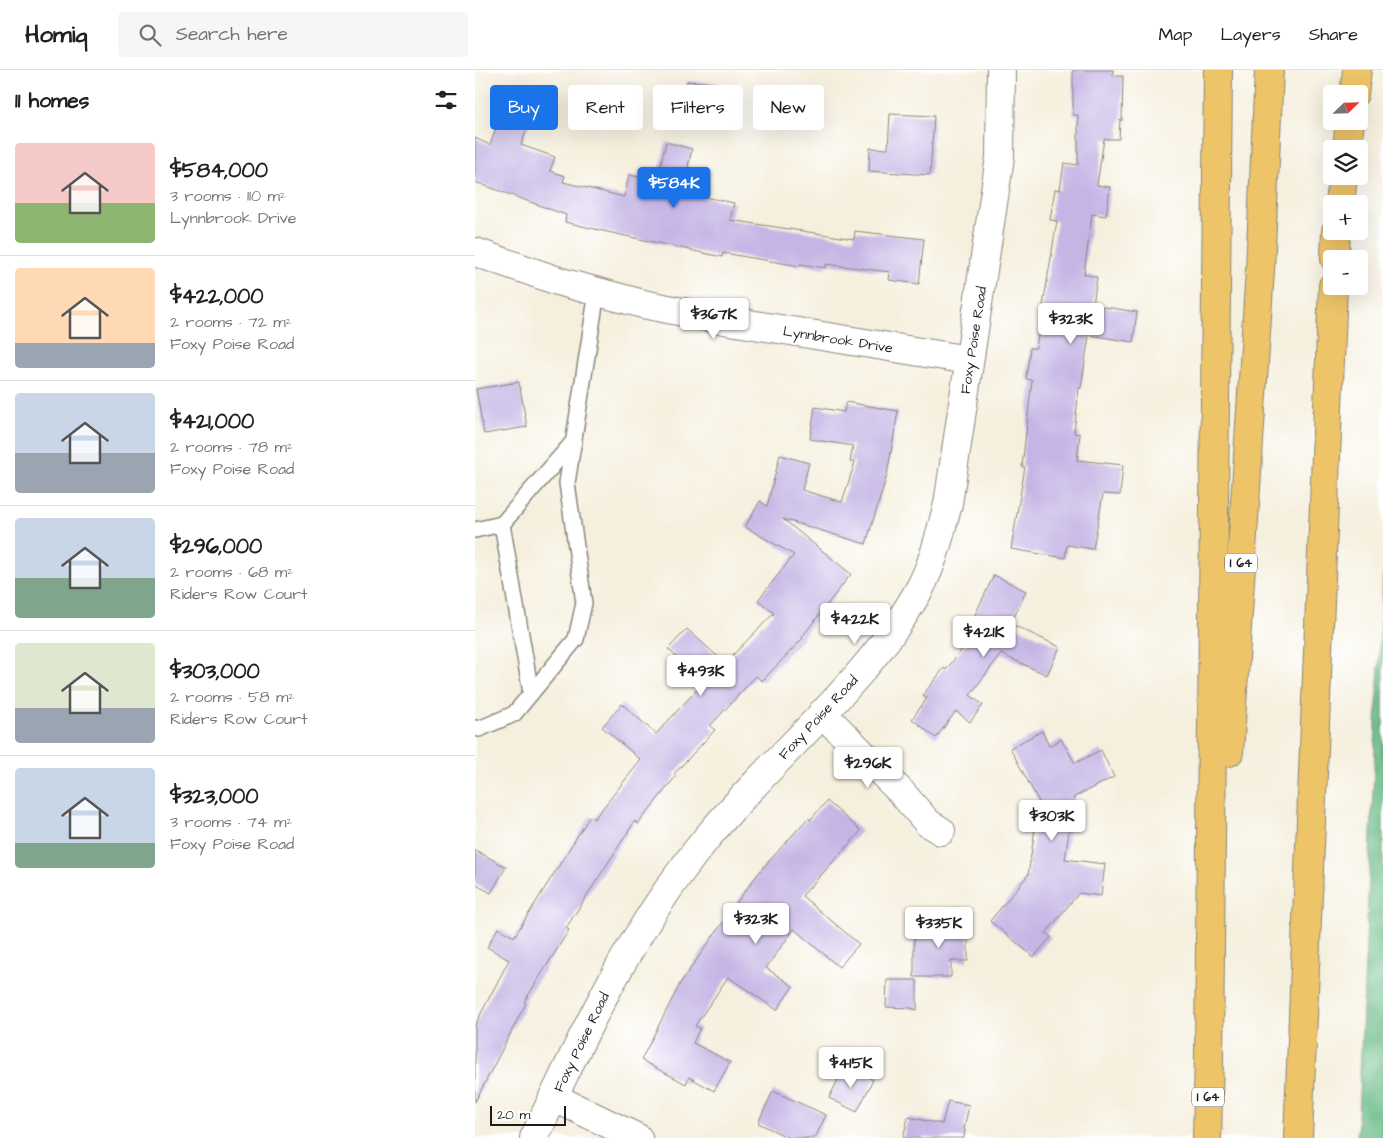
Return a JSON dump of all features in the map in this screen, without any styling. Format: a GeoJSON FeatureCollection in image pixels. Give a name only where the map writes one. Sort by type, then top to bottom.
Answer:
{"type":"FeatureCollection","features":[{"type":"Feature","properties":{"kind":"highway"},"geometry":{"type":"LineString","coordinates":[[1209,1057],[1218,70]]}},
{"type":"Feature","properties":{"kind":"highway","name":"I 64"},"geometry":{"type":"LineString","coordinates":[[1207,1138],[1209,1057],[1260,270],[1269,70]]}},
{"type":"Feature","properties":{"kind":"highway"},"geometry":{"type":"LineString","coordinates":[[1340,85],[1341,70]]}},
{"type":"Feature","properties":{"kind":"highway"},"geometry":{"type":"LineString","coordinates":[[1355,85],[1357,70]]}},
{"type":"Feature","properties":{"kind":"highway"},"geometry":{"type":"LineString","coordinates":[[1298,1138],[1333,295]]}},
{"type":"Feature","properties":{"kind":"street","name":"Foxy Poise Road"},"geometry":{"type":"LineString","coordinates":[[534,1138],[612,978],[658,902],[705,840],[739,800],[822,713],[886,642],[920,587],[931,561],[947,504],[1000,157],[1001,70]]}},
{"type":"Feature","properties":{"kind":"street","name":"Lynnbrook Drive"},"geometry":{"type":"LineString","coordinates":[[475,252],[561,282],[643,304],[718,319],[969,360]]}},
{"type":"Feature","properties":{"kind":"street"},"geometry":{"type":"LineString","coordinates":[[822,713],[901,792],[928,823],[941,831]]}},
{"type":"Feature","properties":{"kind":"street"},"geometry":{"type":"LineString","coordinates":[[553,1097],[639,1138]]}},
{"type":"Feature","properties":{"kind":"lane"},"geometry":{"type":"LineString","coordinates":[[475,728],[479,729],[514,714],[576,639],[584,603],[567,483],[597,292]]}},
{"type":"Feature","properties":{"kind":"lane"},"geometry":{"type":"LineString","coordinates":[[475,530],[502,524],[574,441]]}},
{"type":"Feature","properties":{"kind":"lane"},"geometry":{"type":"LineString","coordinates":[[502,524],[531,692]]}},
{"type":"Feature","properties":{"kind":"green space"},"geometry":{"type":"Polygon","coordinates":[[[1383,574],[1383,1138],[1357,1138],[1383,574]]]}},
{"type":"Feature","properties":{"kind":"building"},"geometry":{"type":"Polygon","coordinates":[[[1073,70],[1113,70],[1113,76],[1123,76],[1122,121],[1120,119],[1119,139],[1104,139],[1097,185],[1110,187],[1106,216],[1092,214],[1084,274],[1097,277],[1093,305],[1137,312],[1133,342],[1089,335],[1081,388],[1079,388],[1074,433],[1080,434],[1077,460],[1123,465],[1120,495],[1103,494],[1093,549],[1067,545],[1065,558],[1011,549],[1025,467],[1022,467],[1032,380],[1026,379],[1030,348],[1036,348],[1057,221],[1050,220],[1055,189],[1060,190],[1064,163],[1078,165],[1078,115],[1073,115],[1073,70]]]}},
{"type":"Feature","properties":{"kind":"building"},"geometry":{"type":"Polygon","coordinates":[[[687,81],[716,83],[716,85],[687,85],[687,81]]]}},
{"type":"Feature","properties":{"kind":"building"},"geometry":{"type":"Polygon","coordinates":[[[890,114],[934,116],[930,175],[869,171],[870,148],[888,149],[890,114]]]}},
{"type":"Feature","properties":{"kind":"building"},"geometry":{"type":"Polygon","coordinates":[[[495,130],[527,130],[521,145],[555,157],[550,171],[565,176],[563,182],[624,197],[629,175],[657,181],[666,142],[692,149],[682,192],[734,203],[730,220],[854,239],[855,231],[924,239],[919,284],[889,280],[890,272],[826,264],[826,268],[800,264],[800,266],[723,253],[722,257],[565,222],[566,215],[475,182],[475,138],[490,145],[495,130]]]}},
{"type":"Feature","properties":{"kind":"building"},"geometry":{"type":"Polygon","coordinates":[[[519,382],[527,427],[484,434],[476,389],[519,382]]]}},
{"type":"Feature","properties":{"kind":"building"},"geometry":{"type":"Polygon","coordinates":[[[846,402],[898,411],[887,475],[866,544],[783,519],[851,574],[803,638],[762,681],[756,676],[710,726],[715,730],[674,774],[676,776],[638,824],[635,821],[566,928],[569,930],[524,1002],[526,1003],[475,1102],[475,1025],[509,960],[487,947],[498,928],[514,937],[590,816],[594,819],[641,760],[602,727],[622,704],[656,734],[704,682],[668,649],[687,629],[725,663],[774,613],[758,600],[794,555],[745,527],[760,501],[767,506],[780,455],[809,463],[802,490],[842,502],[855,462],[850,462],[853,446],[810,439],[815,407],[844,412],[846,402]]]}},
{"type":"Feature","properties":{"kind":"building"},"geometry":{"type":"Polygon","coordinates":[[[994,575],[1026,591],[1011,624],[1060,647],[1047,675],[1001,654],[970,695],[983,705],[970,722],[956,711],[936,738],[912,719],[927,698],[923,695],[944,668],[946,670],[981,625],[972,621],[994,575]]]}},
{"type":"Feature","properties":{"kind":"building"},"geometry":{"type":"Polygon","coordinates":[[[1042,731],[1049,746],[1061,739],[1075,763],[1101,750],[1114,777],[1074,797],[1065,859],[1105,864],[1101,896],[1079,893],[1046,933],[1051,937],[1034,957],[990,921],[1028,875],[1039,802],[1010,748],[1042,731]]]}},
{"type":"Feature","properties":{"kind":"building"},"geometry":{"type":"Polygon","coordinates":[[[827,801],[861,831],[802,896],[859,944],[839,967],[794,929],[766,968],[793,986],[777,1010],[728,977],[695,1026],[700,1028],[693,1043],[730,1062],[714,1091],[689,1077],[686,1084],[641,1060],[681,982],[742,895],[761,870],[808,818],[810,820],[827,801]]]}},
{"type":"Feature","properties":{"kind":"building"},"geometry":{"type":"Polygon","coordinates":[[[475,850],[506,867],[491,893],[475,884],[475,850]]]}},
{"type":"Feature","properties":{"kind":"building"},"geometry":{"type":"Polygon","coordinates":[[[914,924],[968,924],[968,961],[951,961],[951,977],[914,977],[914,924]]]}},
{"type":"Feature","properties":{"kind":"building"},"geometry":{"type":"Polygon","coordinates":[[[887,980],[917,980],[917,1010],[886,1007],[887,980]]]}},
{"type":"Feature","properties":{"kind":"building"},"geometry":{"type":"Polygon","coordinates":[[[845,1065],[873,1080],[857,1112],[829,1098],[845,1065]]]}},
{"type":"Feature","properties":{"kind":"building"},"geometry":{"type":"Polygon","coordinates":[[[773,1091],[826,1115],[815,1138],[789,1138],[758,1123],[773,1091]]]}},
{"type":"Feature","properties":{"kind":"building"},"geometry":{"type":"Polygon","coordinates":[[[948,1101],[969,1105],[964,1138],[903,1138],[908,1117],[942,1124],[948,1101]]]}}]}
